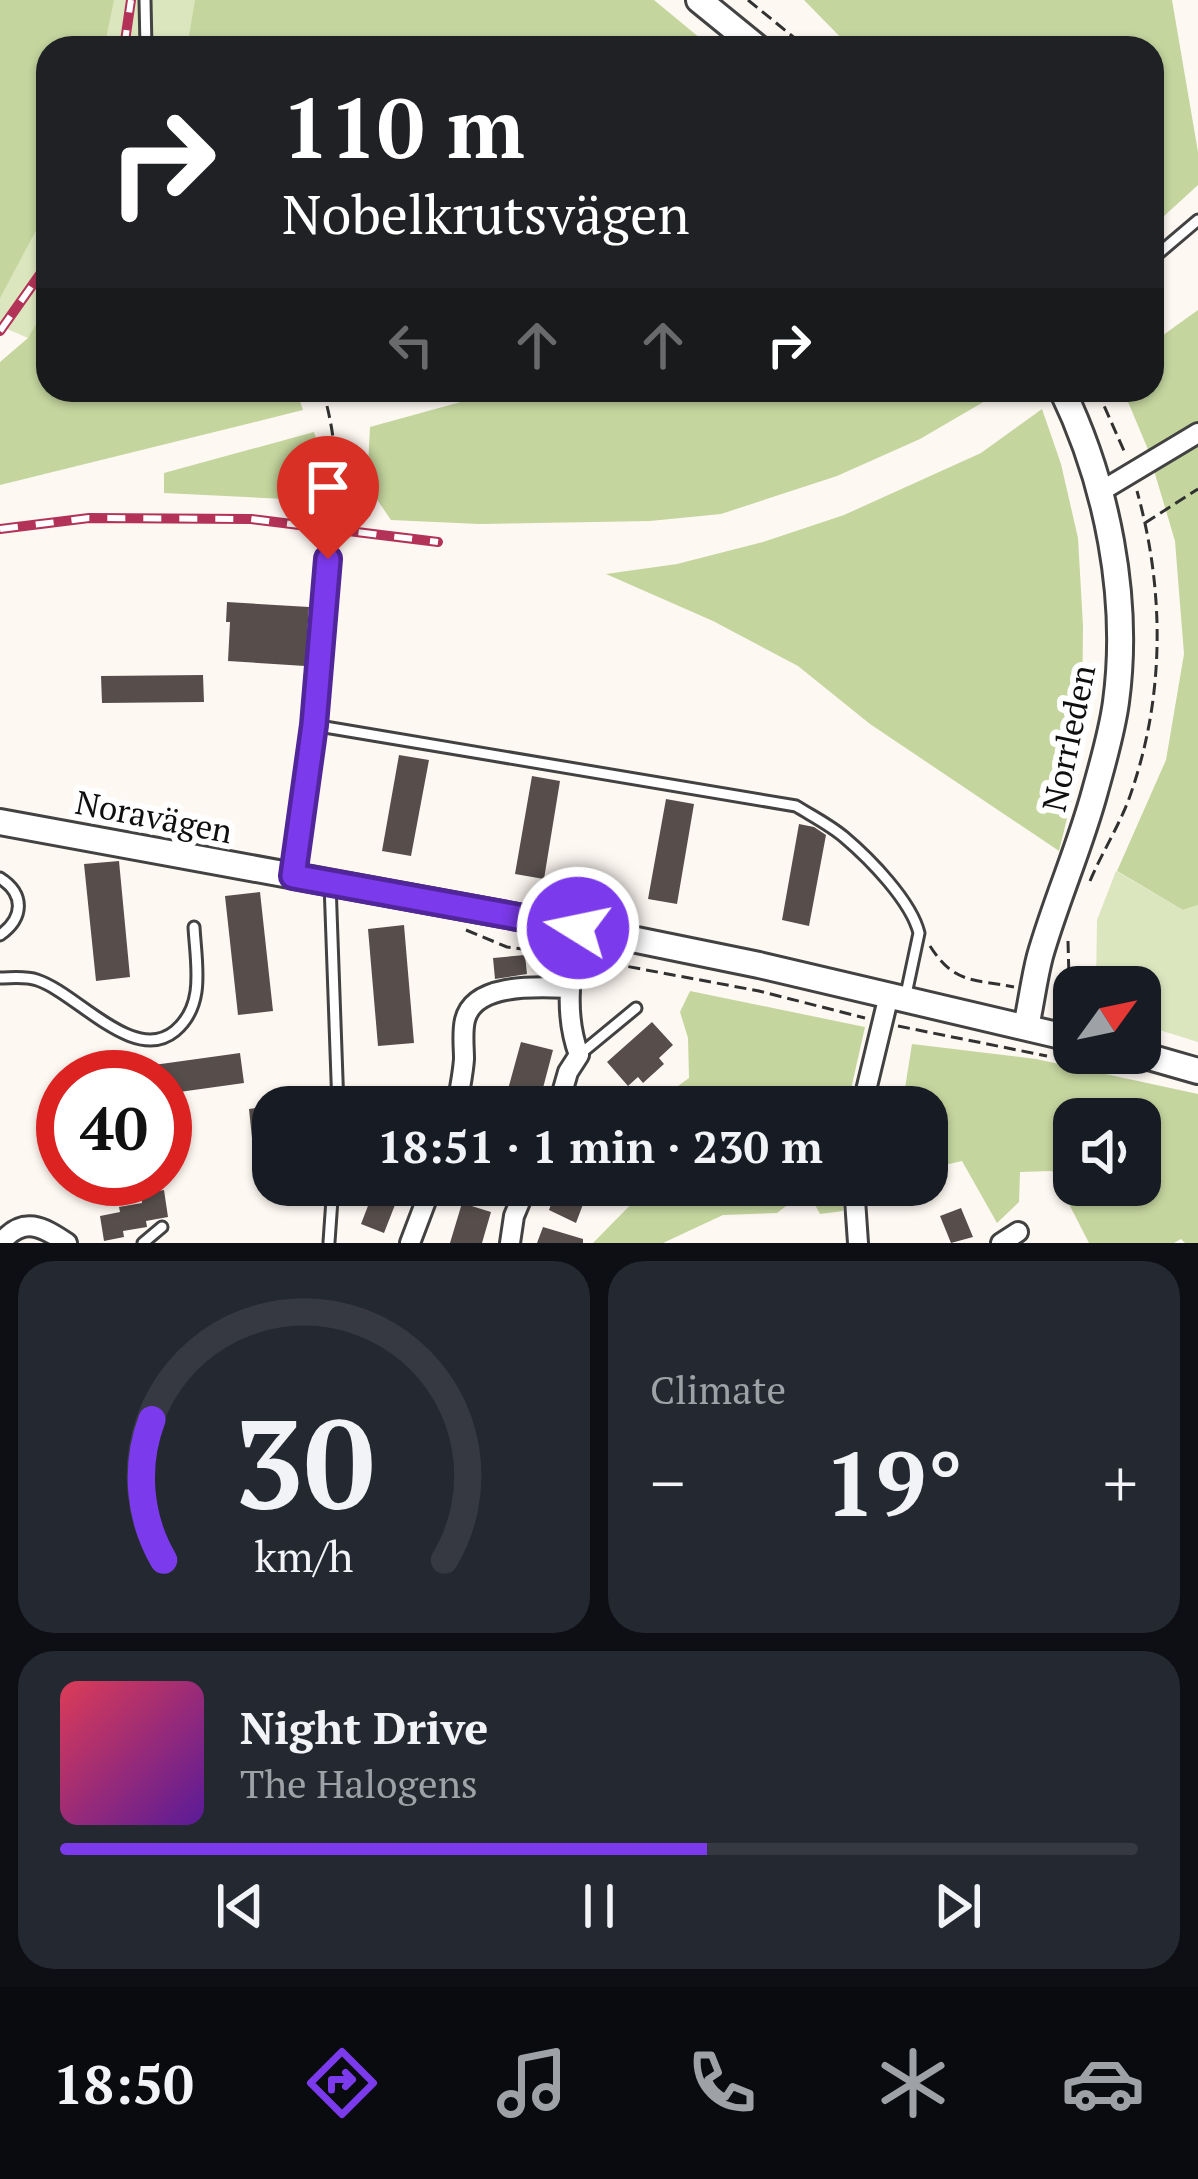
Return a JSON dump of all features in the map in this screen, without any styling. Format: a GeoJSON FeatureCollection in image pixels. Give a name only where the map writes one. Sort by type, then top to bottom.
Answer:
{"type":"FeatureCollection","features":[{"type":"Feature","properties":{"kind":"street"},"geometry":{"type":"LineString","coordinates":[[698,0],[743,36]]}},
{"type":"Feature","properties":{"kind":"street","name":"Norrleden"},"geometry":{"type":"LineString","coordinates":[[1026,1028],[1040,958],[1095,794],[1116,702],[1119,656],[1114,567],[1098,493],[1068,402]]}},
{"type":"Feature","properties":{"kind":"street"},"geometry":{"type":"LineString","coordinates":[[1098,493],[1198,433]]}},
{"type":"Feature","properties":{"kind":"street"},"geometry":{"type":"LineString","coordinates":[[293,876],[314,725],[328,559]]}},
{"type":"Feature","properties":{"kind":"street","name":"Noravägen"},"geometry":{"type":"LineString","coordinates":[[0,822],[759,965],[1026,1028],[1053,1043]]}},
{"type":"Feature","properties":{"kind":"street"},"geometry":{"type":"LineString","coordinates":[[564,1086],[579,1054],[572,1036],[569,988],[578,928]]}},
{"type":"Feature","properties":{"kind":"street"},"geometry":{"type":"LineString","coordinates":[[461,1086],[465,1017],[475,1002],[523,986],[569,988]]}},
{"type":"Feature","properties":{"kind":"street"},"geometry":{"type":"LineString","coordinates":[[867,1086],[882,1022],[897,997]]}},
{"type":"Feature","properties":{"kind":"street"},"geometry":{"type":"LineString","coordinates":[[1161,1064],[1198,1070]]}},
{"type":"Feature","properties":{"kind":"street"},"geometry":{"type":"LineString","coordinates":[[410,1243],[424,1206]]}},
{"type":"Feature","properties":{"kind":"street"},"geometry":{"type":"LineString","coordinates":[[510,1243],[518,1206]]}},
{"type":"Feature","properties":{"kind":"street"},"geometry":{"type":"LineString","coordinates":[[855,1206],[858,1243]]}},
{"type":"Feature","properties":{"kind":"street"},"geometry":{"type":"LineString","coordinates":[[1,1243],[32,1225],[67,1243]]}},
{"type":"Feature","properties":{"kind":"street"},"geometry":{"type":"LineString","coordinates":[[1001,1243],[1018,1232]]}},
{"type":"Feature","properties":{"kind":"lane"},"geometry":{"type":"LineString","coordinates":[[145,0],[146,36]]}},
{"type":"Feature","properties":{"kind":"lane"},"geometry":{"type":"LineString","coordinates":[[1164,249],[1198,220]]}},
{"type":"Feature","properties":{"kind":"lane"},"geometry":{"type":"LineString","coordinates":[[314,725],[796,806],[843,836],[896,890],[917,925],[919,933],[897,997]]}},
{"type":"Feature","properties":{"kind":"lane"},"geometry":{"type":"LineString","coordinates":[[0,878],[14,890],[19,908],[14,924],[0,935]]}},
{"type":"Feature","properties":{"kind":"lane"},"geometry":{"type":"LineString","coordinates":[[330,883],[337,1086]]}},
{"type":"Feature","properties":{"kind":"lane"},"geometry":{"type":"LineString","coordinates":[[0,978],[37,980],[120,1031],[139,1040],[158,1041],[188,1020],[196,1003],[194,927]]}},
{"type":"Feature","properties":{"kind":"lane"},"geometry":{"type":"LineString","coordinates":[[579,1054],[637,1009]]}},
{"type":"Feature","properties":{"kind":"lane"},"geometry":{"type":"LineString","coordinates":[[328,1243],[331,1206]]}},
{"type":"Feature","properties":{"kind":"lane"},"geometry":{"type":"LineString","coordinates":[[142,1243],[162,1227]]}},
{"type":"Feature","properties":{"kind":"path"},"geometry":{"type":"LineString","coordinates":[[748,0],[792,36]]}},
{"type":"Feature","properties":{"kind":"path"},"geometry":{"type":"LineString","coordinates":[[325,402],[336,452],[337,488],[328,559]]}},
{"type":"Feature","properties":{"kind":"path"},"geometry":{"type":"LineString","coordinates":[[1145,524],[1198,489]]}},
{"type":"Feature","properties":{"kind":"path"},"geometry":{"type":"LineString","coordinates":[[917,925],[952,973],[1033,991]]}},
{"type":"Feature","properties":{"kind":"path"},"geometry":{"type":"LineString","coordinates":[[458,926],[495,944],[759,991],[960,1040],[1053,1051]]}},
{"type":"Feature","properties":{"kind":"green space"},"geometry":{"type":"Polygon","coordinates":[[[0,0],[244,0],[261,36],[36,36],[36,352],[28,338],[0,326],[0,0]]]}},
{"type":"Feature","properties":{"kind":"green space"},"geometry":{"type":"Polygon","coordinates":[[[0,0],[114,0],[106,36],[36,36],[36,230],[0,298],[0,0]]]}},
{"type":"Feature","properties":{"kind":"green space"},"geometry":{"type":"Polygon","coordinates":[[[195,0],[654,0],[698,36],[189,36],[195,0]]]}},
{"type":"Feature","properties":{"kind":"green space"},"geometry":{"type":"Polygon","coordinates":[[[804,0],[1172,0],[1198,152],[1198,185],[1164,216],[1164,36],[839,36],[804,0]]]}},
{"type":"Feature","properties":{"kind":"green space"},"geometry":{"type":"Polygon","coordinates":[[[1198,310],[1198,905],[1183,910],[1117,871],[1166,760],[1184,654],[1175,541],[1128,402],[1164,402],[1164,334],[1198,310]]]}},
{"type":"Feature","properties":{"kind":"green space"},"geometry":{"type":"Polygon","coordinates":[[[36,324],[36,402],[300,402],[303,410],[0,485],[0,362],[28,338],[36,324]]]}},
{"type":"Feature","properties":{"kind":"green space"},"geometry":{"type":"Polygon","coordinates":[[[461,402],[983,402],[920,439],[837,476],[721,514],[650,521],[479,524],[391,520],[367,485],[370,427],[461,402]]]}},
{"type":"Feature","properties":{"kind":"green space"},"geometry":{"type":"Polygon","coordinates":[[[1042,409],[1078,538],[1083,626],[1082,717],[1074,790],[1059,851],[870,724],[798,666],[713,621],[606,574],[677,564],[844,515],[981,453],[1042,409]]]}},
{"type":"Feature","properties":{"kind":"green space"},"geometry":{"type":"Polygon","coordinates":[[[314,432],[324,462],[326,501],[164,493],[164,473],[314,432]]]}},
{"type":"Feature","properties":{"kind":"green space"},"geometry":{"type":"Polygon","coordinates":[[[1116,871],[1183,910],[1198,905],[1198,1042],[1161,1031],[1161,966],[1096,966],[1097,920],[1116,871]]]}},
{"type":"Feature","properties":{"kind":"green space"},"geometry":{"type":"Polygon","coordinates":[[[690,991],[865,1027],[852,1086],[678,1086],[689,1078],[688,1038],[680,1012],[690,991]]]}},
{"type":"Feature","properties":{"kind":"green space"},"geometry":{"type":"Polygon","coordinates":[[[912,1044],[1036,1059],[1053,1063],[1053,1074],[1105,1074],[1198,1094],[1198,1243],[1181,1239],[1174,1243],[1089,1243],[1070,1206],[1161,1206],[1161,1098],[1053,1098],[1053,1173],[1020,1172],[1019,1202],[997,1223],[962,1161],[948,1164],[948,1086],[905,1086],[912,1044]]]}},
{"type":"Feature","properties":{"kind":"green space"},"geometry":{"type":"Polygon","coordinates":[[[629,1206],[786,1206],[777,1213],[723,1215],[663,1243],[593,1243],[629,1206]]]}},
{"type":"Feature","properties":{"kind":"green space"},"geometry":{"type":"Polygon","coordinates":[[[816,1206],[843,1206],[843,1211],[820,1214],[816,1206]]]}},
{"type":"Feature","properties":{"kind":"building"},"geometry":{"type":"Polygon","coordinates":[[[227,602],[309,607],[305,666],[228,661],[227,602]]]}},
{"type":"Feature","properties":{"kind":"building"},"geometry":{"type":"Polygon","coordinates":[[[203,675],[204,702],[102,703],[101,676],[203,675]]]}},
{"type":"Feature","properties":{"kind":"building"},"geometry":{"type":"Polygon","coordinates":[[[399,755],[429,760],[411,856],[382,851],[399,755]]]}},
{"type":"Feature","properties":{"kind":"building"},"geometry":{"type":"Polygon","coordinates":[[[532,776],[560,781],[544,879],[515,874],[532,776]]]}},
{"type":"Feature","properties":{"kind":"building"},"geometry":{"type":"Polygon","coordinates":[[[666,799],[694,804],[677,904],[648,899],[666,799]]]}},
{"type":"Feature","properties":{"kind":"building"},"geometry":{"type":"Polygon","coordinates":[[[799,824],[826,835],[809,926],[782,920],[799,824]]]}},
{"type":"Feature","properties":{"kind":"building"},"geometry":{"type":"Polygon","coordinates":[[[119,861],[130,977],[96,981],[84,864],[119,861]]]}},
{"type":"Feature","properties":{"kind":"building"},"geometry":{"type":"Polygon","coordinates":[[[260,892],[273,1011],[238,1015],[225,896],[260,892]]]}},
{"type":"Feature","properties":{"kind":"building"},"geometry":{"type":"Polygon","coordinates":[[[404,925],[414,1043],[378,1046],[368,929],[404,925]]]}},
{"type":"Feature","properties":{"kind":"building"},"geometry":{"type":"Polygon","coordinates":[[[525,955],[527,974],[495,979],[493,958],[525,955]]]}},
{"type":"Feature","properties":{"kind":"building"},"geometry":{"type":"Polygon","coordinates":[[[652,1022],[673,1045],[659,1058],[664,1064],[643,1083],[638,1077],[628,1086],[607,1062],[652,1022]]]}},
{"type":"Feature","properties":{"kind":"building"},"geometry":{"type":"Polygon","coordinates":[[[521,1042],[553,1050],[544,1086],[509,1086],[521,1042]]]}},
{"type":"Feature","properties":{"kind":"building"},"geometry":{"type":"Polygon","coordinates":[[[240,1053],[244,1083],[192,1090],[192,1060],[240,1053]]]}},
{"type":"Feature","properties":{"kind":"building"},"geometry":{"type":"Polygon","coordinates":[[[166,1206],[168,1217],[146,1221],[147,1227],[123,1231],[124,1237],[104,1241],[100,1216],[120,1212],[119,1207],[166,1206]]]}},
{"type":"Feature","properties":{"kind":"building"},"geometry":{"type":"Polygon","coordinates":[[[368,1206],[395,1206],[384,1233],[361,1224],[368,1206]]]}},
{"type":"Feature","properties":{"kind":"building"},"geometry":{"type":"Polygon","coordinates":[[[461,1206],[491,1212],[482,1243],[450,1243],[461,1206]]]}},
{"type":"Feature","properties":{"kind":"building"},"geometry":{"type":"Polygon","coordinates":[[[550,1206],[582,1206],[576,1223],[549,1210],[550,1206]]]}},
{"type":"Feature","properties":{"kind":"building"},"geometry":{"type":"Polygon","coordinates":[[[961,1208],[973,1237],[951,1243],[940,1216],[961,1208]]]}},
{"type":"Feature","properties":{"kind":"building"},"geometry":{"type":"Polygon","coordinates":[[[543,1227],[583,1239],[583,1243],[537,1243],[543,1227]]]}},
{"type":"Feature","properties":{"kind":"railway"},"geometry":{"type":"LineString","coordinates":[[126,36],[131,0]]}},
{"type":"Feature","properties":{"kind":"railway"},"geometry":{"type":"LineString","coordinates":[[0,331],[36,280]]}},
{"type":"Feature","properties":{"kind":"railway"},"geometry":{"type":"LineString","coordinates":[[0,529],[89,518],[251,519],[438,542]]}},
{"type":"Feature","properties":{"kind":"route"},"geometry":{"type":"LineString","coordinates":[[328,559],[314,725],[293,876],[578,928]]}}]}
